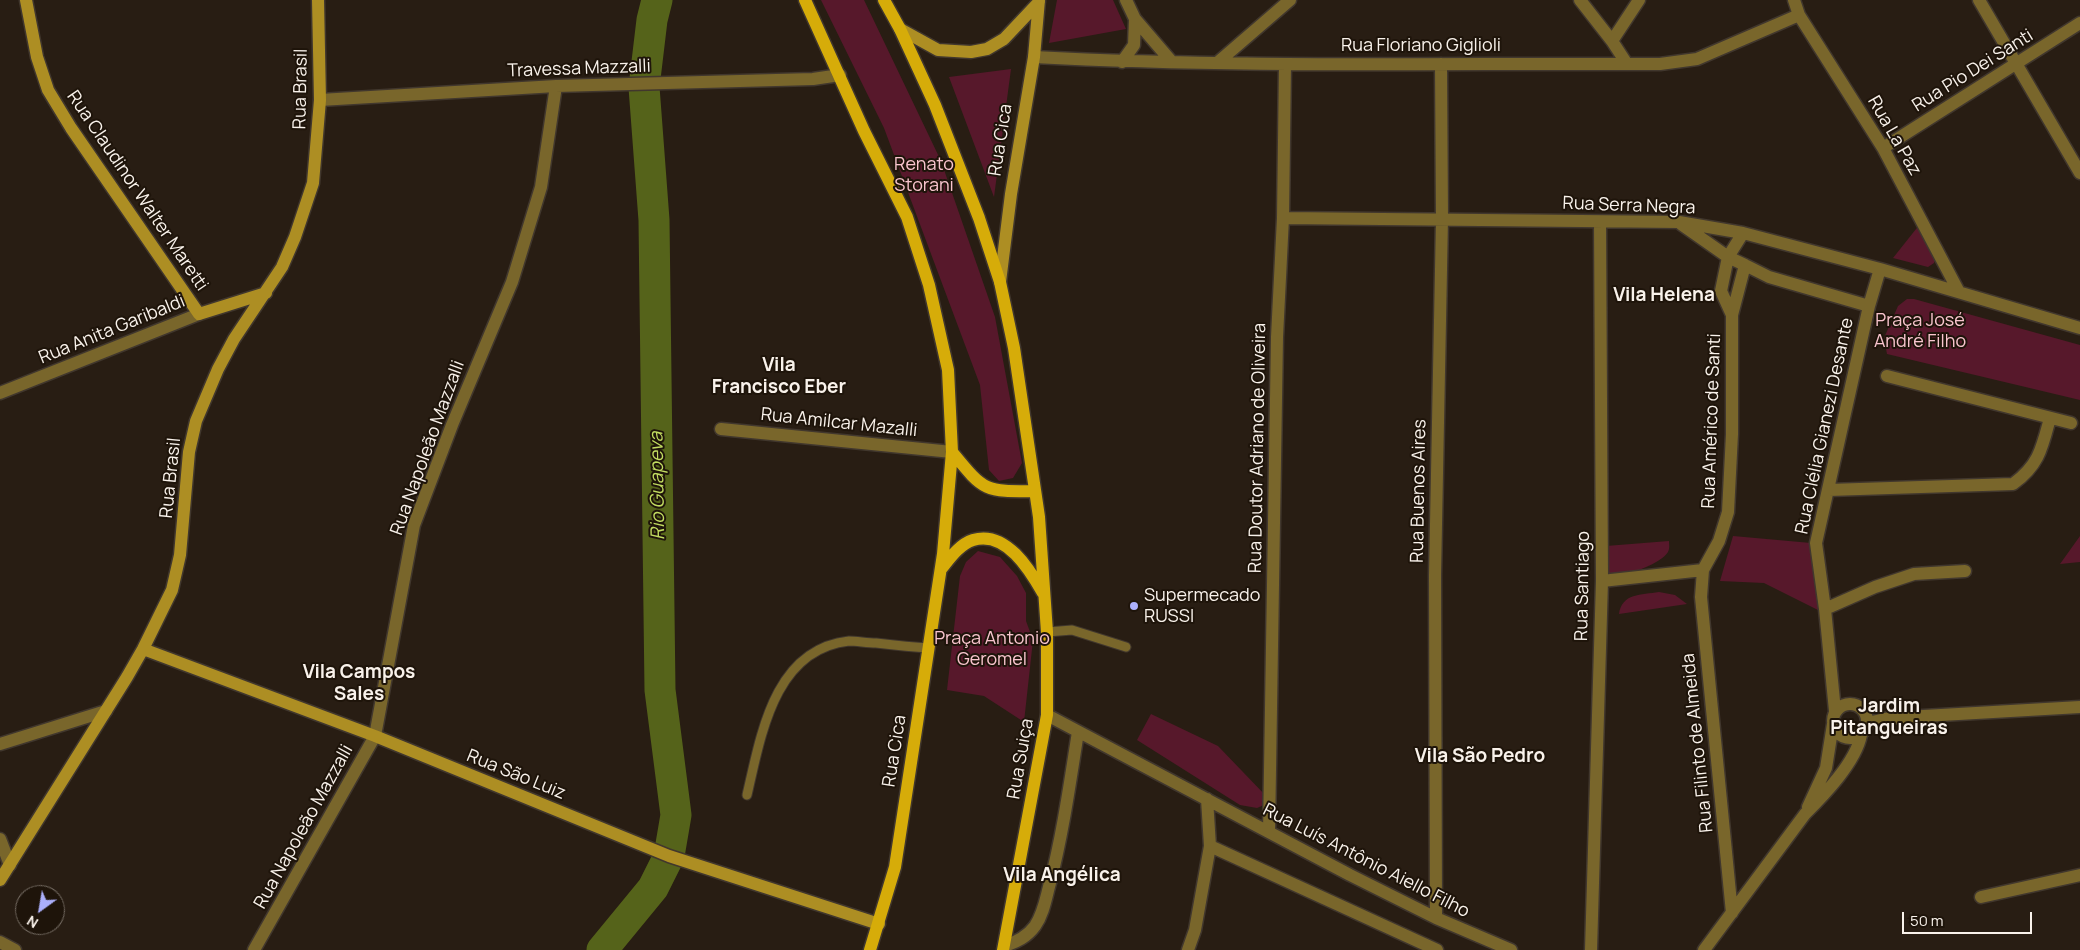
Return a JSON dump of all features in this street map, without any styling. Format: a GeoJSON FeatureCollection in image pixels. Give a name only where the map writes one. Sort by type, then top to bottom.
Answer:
{"type":"FeatureCollection","features":[{"type":"Feature","properties":{"kind":"main road","name":"Rua Claudinor Walter Maretti"},"geometry":{"type":"LineString","coordinates":[[26,0],[37,57],[48,90],[71,128],[199,314]]}},
{"type":"Feature","properties":{"kind":"main road","name":"Rua Brasil"},"geometry":{"type":"LineString","coordinates":[[0,880],[143,649],[172,590],[181,546],[189,452],[196,421],[218,369],[234,339],[282,267],[295,237],[312,183],[320,100],[318,0]]}},
{"type":"Feature","properties":{"kind":"main road","name":"Rua Cica"},"geometry":{"type":"LineString","coordinates":[[805,0],[864,132],[907,217],[929,285],[948,370],[952,452],[944,554],[895,867],[870,950]]}},
{"type":"Feature","properties":{"kind":"main road","name":"Rua Suiça"},"geometry":{"type":"LineString","coordinates":[[884,0],[900,29],[935,105],[980,218],[1000,282],[1014,348],[1039,517],[1047,632],[1047,715],[1004,948]]}},
{"type":"Feature","properties":{"kind":"main road","name":"Rua Cica"},"geometry":{"type":"LineString","coordinates":[[900,29],[938,50],[971,52],[987,49],[1004,39],[1039,1]]}},
{"type":"Feature","properties":{"kind":"main road","name":"Rua Cica"},"geometry":{"type":"LineString","coordinates":[[1000,282],[1012,185],[1034,57],[1039,1]]}},
{"type":"Feature","properties":{"kind":"main road","name":"Rua Anita Garibaldi"},"geometry":{"type":"LineString","coordinates":[[199,314],[266,293]]}},
{"type":"Feature","properties":{"kind":"main road"},"geometry":{"type":"LineString","coordinates":[[952,452],[981,485],[992,491],[1035,491]]}},
{"type":"Feature","properties":{"kind":"main road"},"geometry":{"type":"LineString","coordinates":[[942,568],[953,555],[974,540],[990,540],[1000,543],[1030,570],[1044,595]]}},
{"type":"Feature","properties":{"kind":"main road","name":"Rua São Luiz"},"geometry":{"type":"LineString","coordinates":[[143,649],[375,736],[687,862],[879,924]]}},
{"type":"Feature","properties":{"kind":"street"},"geometry":{"type":"LineString","coordinates":[[1126,0],[1135,19],[1171,61]]}},
{"type":"Feature","properties":{"kind":"street"},"geometry":{"type":"LineString","coordinates":[[1217,63],[1290,0]]}},
{"type":"Feature","properties":{"kind":"street"},"geometry":{"type":"LineString","coordinates":[[1580,0],[1612,41],[1627,64]]}},
{"type":"Feature","properties":{"kind":"street"},"geometry":{"type":"LineString","coordinates":[[1612,41],[1639,0]]}},
{"type":"Feature","properties":{"kind":"street","name":"Rua La Paz"},"geometry":{"type":"LineString","coordinates":[[1794,0],[1799,15],[1884,148],[1959,292]]}},
{"type":"Feature","properties":{"kind":"street"},"geometry":{"type":"LineString","coordinates":[[1979,0],[2080,173]]}},
{"type":"Feature","properties":{"kind":"street","name":"Rua Floriano Giglioli"},"geometry":{"type":"LineString","coordinates":[[1034,57],[1122,62],[1171,61],[1285,64],[1660,64],[1697,59],[1799,15]]}},
{"type":"Feature","properties":{"kind":"street"},"geometry":{"type":"LineString","coordinates":[[1122,62],[1134,45],[1135,19]]}},
{"type":"Feature","properties":{"kind":"street","name":"Rua Pio Dei Santi"},"geometry":{"type":"LineString","coordinates":[[1884,148],[2080,23]]}},
{"type":"Feature","properties":{"kind":"street","name":"Rua Doutor Adriano de Oliveira"},"geometry":{"type":"LineString","coordinates":[[1269,832],[1277,337],[1283,218],[1285,64]]}},
{"type":"Feature","properties":{"kind":"street","name":"Rua Buenos Aires"},"geometry":{"type":"LineString","coordinates":[[1436,918],[1435,575],[1442,219],[1441,64]]}},
{"type":"Feature","properties":{"kind":"street","name":"Travessa Mazzalli"},"geometry":{"type":"LineString","coordinates":[[320,100],[556,86],[813,79],[840,75]]}},
{"type":"Feature","properties":{"kind":"street","name":"Rua Napoleão Mazzalli"},"geometry":{"type":"LineString","coordinates":[[254,950],[375,736],[414,525],[452,425],[512,282],[540,187],[556,86]]}},
{"type":"Feature","properties":{"kind":"street","name":"Rua Serra Negra"},"geometry":{"type":"LineString","coordinates":[[1283,218],[1679,222],[1743,233],[1880,269],[2080,328]]}},
{"type":"Feature","properties":{"kind":"street","name":"Rua Santiago"},"geometry":{"type":"LineString","coordinates":[[1591,950],[1602,581],[1600,222]]}},
{"type":"Feature","properties":{"kind":"street"},"geometry":{"type":"LineString","coordinates":[[1679,222],[1728,257],[1769,277],[1869,306]]}},
{"type":"Feature","properties":{"kind":"street"},"geometry":{"type":"LineString","coordinates":[[1732,315],[1722,291],[1728,257],[1743,233]]}},
{"type":"Feature","properties":{"kind":"street"},"geometry":{"type":"LineString","coordinates":[[1732,315],[1745,266]]}},
{"type":"Feature","properties":{"kind":"street","name":"Rua Clélia Gianezi Desante"},"geometry":{"type":"LineString","coordinates":[[1805,814],[1826,768],[1834,718],[1825,609],[1816,543],[1869,306],[1880,269]]}},
{"type":"Feature","properties":{"kind":"street","name":"Rua Anita Garibaldi"},"geometry":{"type":"LineString","coordinates":[[0,393],[199,314]]}},
{"type":"Feature","properties":{"kind":"street","name":"Rua Américo de Santi"},"geometry":{"type":"LineString","coordinates":[[1703,570],[1719,541],[1728,512],[1732,434],[1732,315]]}},
{"type":"Feature","properties":{"kind":"street"},"geometry":{"type":"LineString","coordinates":[[1888,376],[2071,423]]}},
{"type":"Feature","properties":{"kind":"street"},"geometry":{"type":"LineString","coordinates":[[1829,490],[2013,484],[2027,474],[2036,460],[2050,418]]}},
{"type":"Feature","properties":{"kind":"street","name":"Rua Amilcar Mazalli"},"geometry":{"type":"LineString","coordinates":[[721,428],[952,452]]}},
{"type":"Feature","properties":{"kind":"street"},"geometry":{"type":"LineString","coordinates":[[1602,581],[1703,570]]}},
{"type":"Feature","properties":{"kind":"street","name":"Rua Filinto de Almeida"},"geometry":{"type":"LineString","coordinates":[[1703,570],[1701,597],[1732,913]]}},
{"type":"Feature","properties":{"kind":"street"},"geometry":{"type":"LineString","coordinates":[[1825,609],[1874,586],[1914,574],[1965,571]]}},
{"type":"Feature","properties":{"kind":"street"},"geometry":{"type":"LineString","coordinates":[[1860,735],[1856,738],[1845,737],[1836,731],[1834,718],[1841,706],[1855,705],[1864,711],[1868,722]]}},
{"type":"Feature","properties":{"kind":"street"},"geometry":{"type":"LineString","coordinates":[[1704,950],[1805,814],[1824,795],[1858,746],[1860,735],[1868,722],[1889,718],[2080,707]]}},
{"type":"Feature","properties":{"kind":"street"},"geometry":{"type":"LineString","coordinates":[[0,744],[106,711]]}},
{"type":"Feature","properties":{"kind":"street","name":"Rua Luís Antônio Aiello Filho"},"geometry":{"type":"LineString","coordinates":[[1047,715],[1350,876],[1436,918],[1511,950]]}},
{"type":"Feature","properties":{"kind":"street"},"geometry":{"type":"LineString","coordinates":[[1004,948],[1027,936],[1036,925],[1043,909],[1063,821],[1078,732]]}},
{"type":"Feature","properties":{"kind":"street"},"geometry":{"type":"LineString","coordinates":[[1188,950],[1195,930],[1210,846],[1207,799]]}},
{"type":"Feature","properties":{"kind":"street"},"geometry":{"type":"LineString","coordinates":[[0,839],[10,865]]}},
{"type":"Feature","properties":{"kind":"street"},"geometry":{"type":"LineString","coordinates":[[1210,846],[1437,950]]}},
{"type":"Feature","properties":{"kind":"street"},"geometry":{"type":"LineString","coordinates":[[1981,897],[2080,875]]}},
{"type":"Feature","properties":{"kind":"street"},"geometry":{"type":"LineString","coordinates":[[0,942],[15,950]]}},
{"type":"Feature","properties":{"kind":"lane"},"geometry":{"type":"LineString","coordinates":[[1047,632],[1072,630],[1126,647]]}},
{"type":"Feature","properties":{"kind":"lane"},"geometry":{"type":"LineString","coordinates":[[747,795],[759,744],[774,698],[793,668],[821,647],[850,641],[929,648]]}},
{"type":"Feature","properties":{"kind":"green space","name":"Renato Storani"},"geometry":{"type":"Polygon","coordinates":[[[821,0],[864,0],[941,161],[995,317],[1022,463],[1013,478],[999,481],[989,470],[980,385],[884,128],[821,0]]]}},
{"type":"Feature","properties":{"kind":"green space"},"geometry":{"type":"Polygon","coordinates":[[[1057,0],[1113,0],[1126,29],[1049,43],[1057,0]]]}},
{"type":"Feature","properties":{"kind":"green space"},"geometry":{"type":"Polygon","coordinates":[[[1011,69],[994,197],[949,77],[1011,69]]]}},
{"type":"Feature","properties":{"kind":"green space"},"geometry":{"type":"Polygon","coordinates":[[[1920,224],[1936,257],[1934,263],[1928,267],[1893,258],[1920,224]]]}},
{"type":"Feature","properties":{"kind":"green space","name":"Praça José André Filho"},"geometry":{"type":"Polygon","coordinates":[[[1907,299],[1914,299],[2080,345],[2080,400],[1887,354],[1884,338],[1898,306],[1907,299]]]}},
{"type":"Feature","properties":{"kind":"green space"},"geometry":{"type":"Polygon","coordinates":[[[1733,536],[1811,543],[1822,612],[1764,583],[1720,581],[1733,536]]]}},
{"type":"Feature","properties":{"kind":"green space"},"geometry":{"type":"Polygon","coordinates":[[[2080,536],[2080,562],[2060,564],[2080,536]]]}},
{"type":"Feature","properties":{"kind":"green space"},"geometry":{"type":"Polygon","coordinates":[[[1669,541],[1668,552],[1657,562],[1629,573],[1619,575],[1605,574],[1606,546],[1669,541]]]}},
{"type":"Feature","properties":{"kind":"green space","name":"Praça Antonio Geromel"},"geometry":{"type":"Polygon","coordinates":[[[978,551],[1000,557],[1017,576],[1026,593],[1026,621],[1033,640],[1024,722],[984,696],[947,690],[960,576],[966,562],[978,551]]]}},
{"type":"Feature","properties":{"kind":"green space"},"geometry":{"type":"Polygon","coordinates":[[[1659,592],[1675,595],[1687,604],[1619,614],[1624,602],[1633,596],[1659,592]]]}},
{"type":"Feature","properties":{"kind":"green space"},"geometry":{"type":"Polygon","coordinates":[[[1151,714],[1218,746],[1267,797],[1264,805],[1257,808],[1240,805],[1137,740],[1151,714]]]}},
{"type":"Feature","properties":{"kind":"waterway","name":"Rio Guapeva"},"geometry":{"type":"LineString","coordinates":[[602,950],[653,888],[669,856],[676,815],[660,690],[654,220],[644,87],[652,20],[657,0]]}},
{"type":"Feature","properties":{"kind":"place","name":"Supermecado RUSSI"},"geometry":{"type":"Point","coordinates":[1134,606]}},
{"type":"Feature","properties":{"kind":"district","name":"Vila Helena"},"geometry":{"type":"Point","coordinates":[1664,296]}},
{"type":"Feature","properties":{"kind":"district","name":"Vila Francisco Eber"},"geometry":{"type":"Point","coordinates":[779,377]}},
{"type":"Feature","properties":{"kind":"district","name":"Vila Campos Sales"},"geometry":{"type":"Point","coordinates":[359,684]}},
{"type":"Feature","properties":{"kind":"district","name":"Jardim Pitangueiras"},"geometry":{"type":"Point","coordinates":[1889,718]}},
{"type":"Feature","properties":{"kind":"district","name":"Vila São Pedro"},"geometry":{"type":"Point","coordinates":[1480,757]}},
{"type":"Feature","properties":{"kind":"district","name":"Vila Angélica"},"geometry":{"type":"Point","coordinates":[1062,876]}}]}
